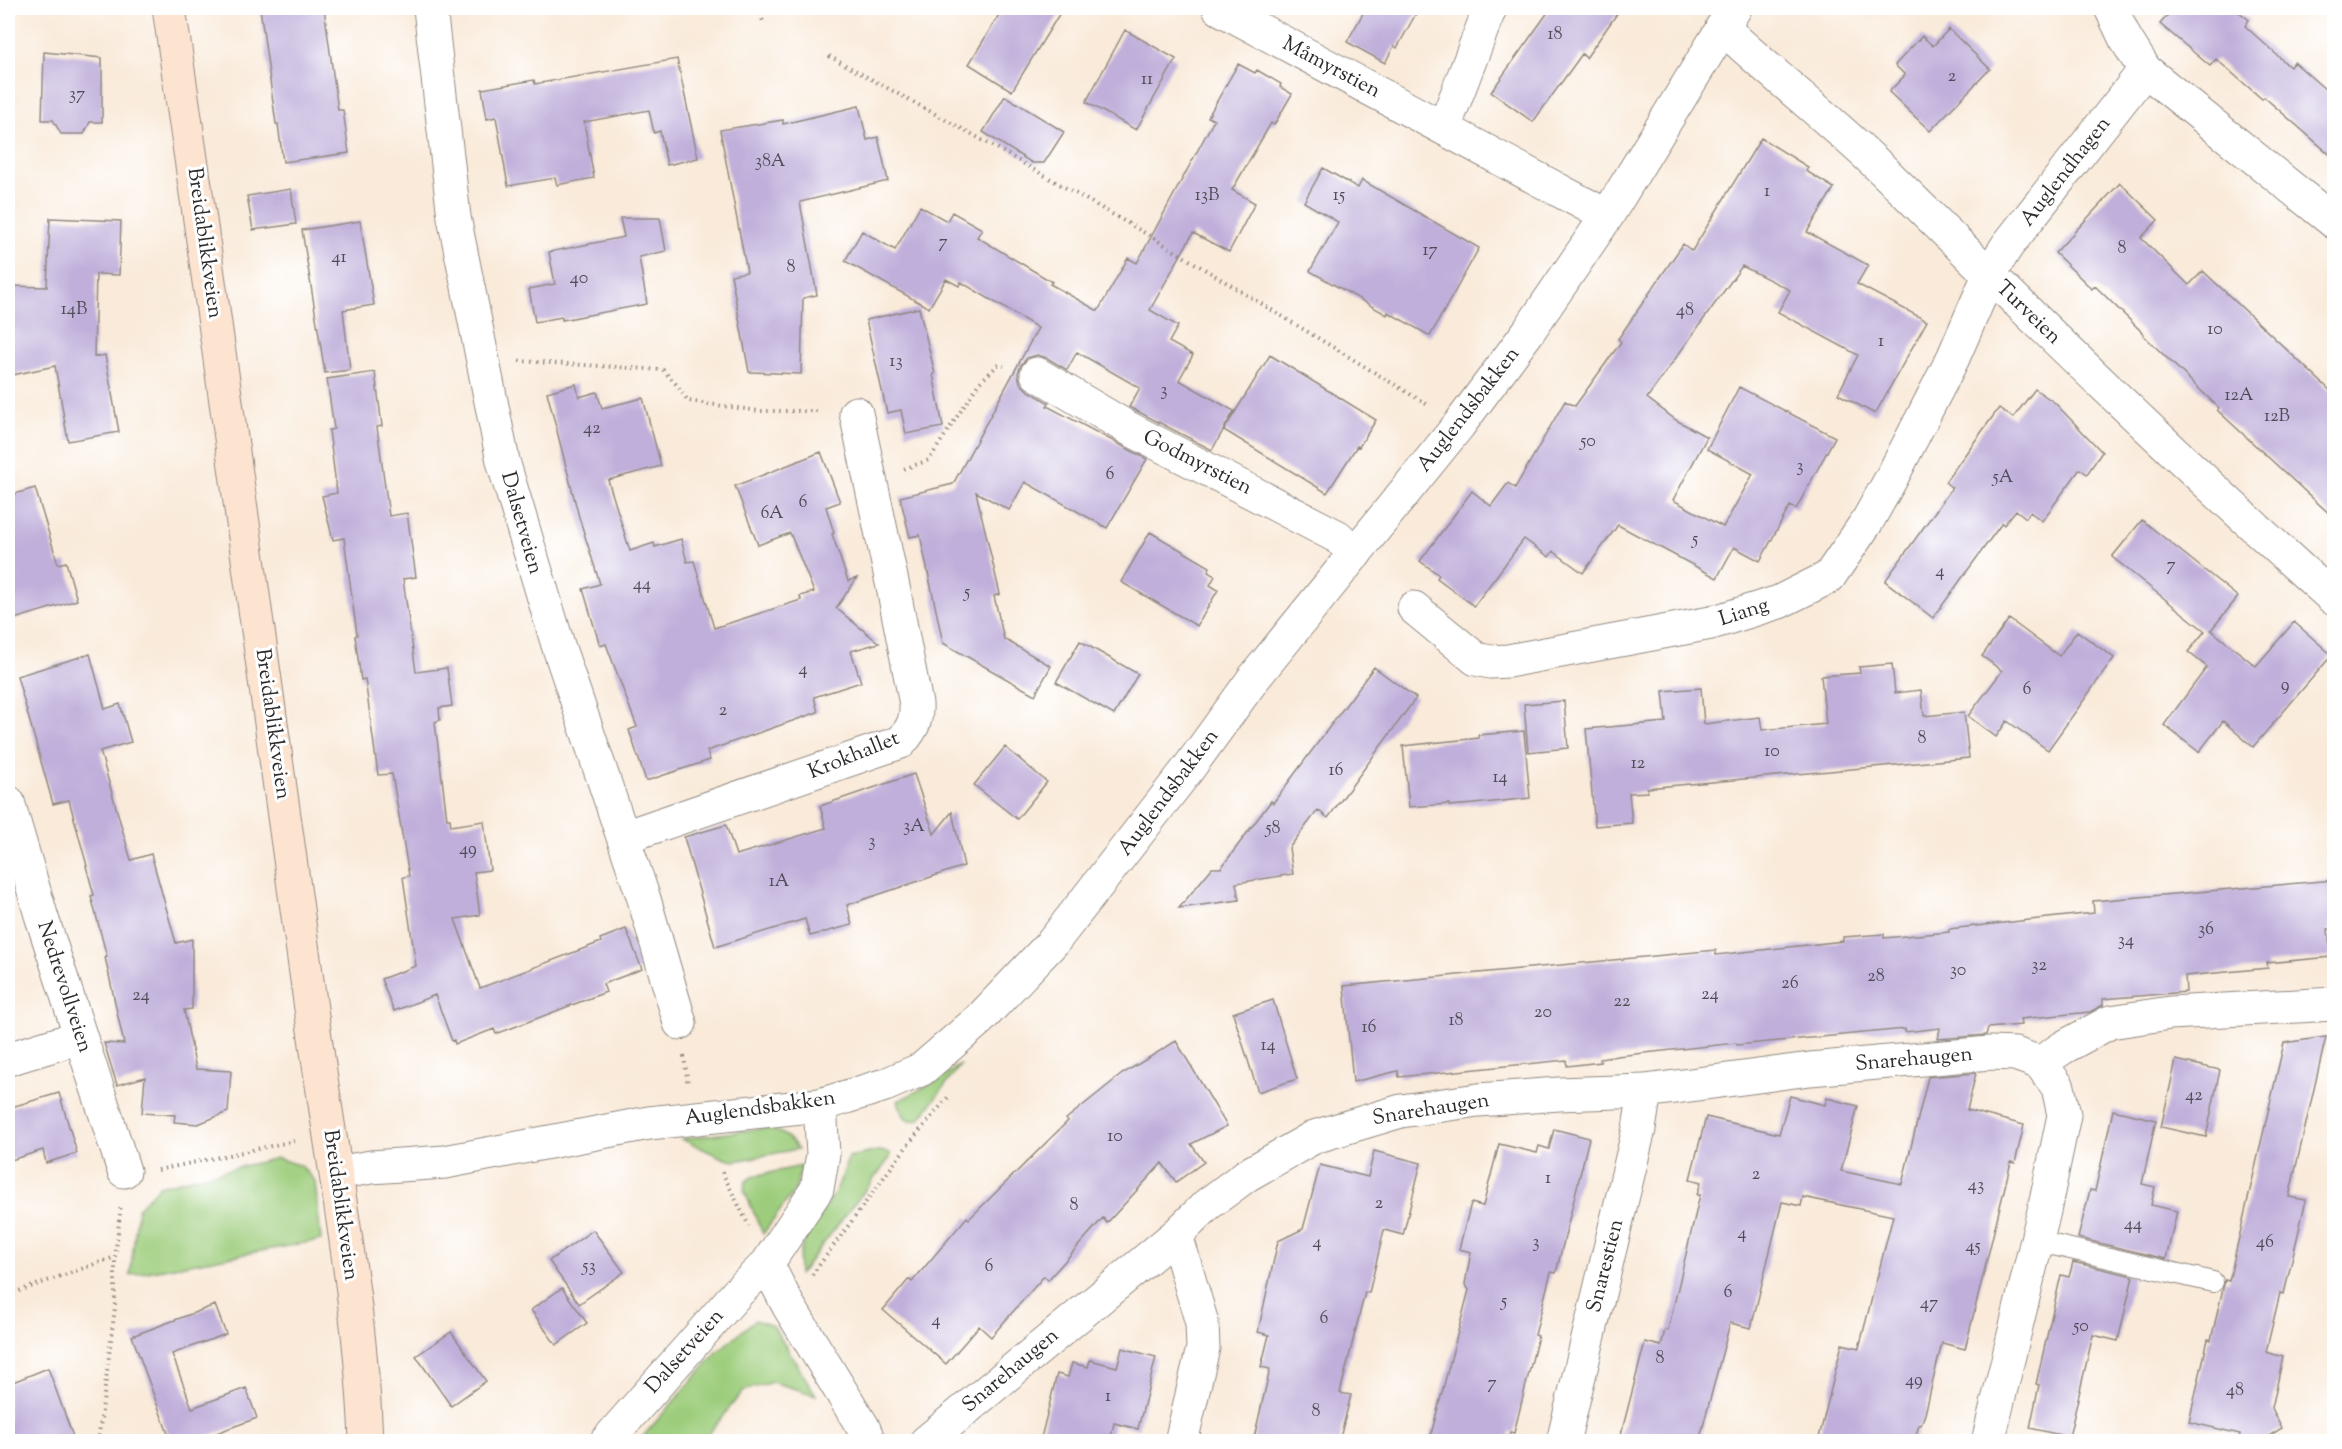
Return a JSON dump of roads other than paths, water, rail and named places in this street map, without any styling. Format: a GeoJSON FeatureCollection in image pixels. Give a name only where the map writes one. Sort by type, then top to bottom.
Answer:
{"type":"FeatureCollection","features":[{"type":"Feature","properties":{"kind":"main road","name":"Breidablikkveien"},"geometry":{"type":"LineString","coordinates":[[169,8],[313,1026],[336,1173],[364,1399],[366,1442]]}},
{"type":"Feature","properties":{"kind":"street","name":"Dalsetveien"},"geometry":{"type":"LineString","coordinates":[[430,8],[454,217],[503,461],[545,603],[657,937],[680,1023]]}},
{"type":"Feature","properties":{"kind":"street","name":"Måmyrstien"},"geometry":{"type":"LineString","coordinates":[[1219,8],[1607,216]]}},
{"type":"Feature","properties":{"kind":"street"},"geometry":{"type":"LineString","coordinates":[[1444,128],[1490,8]]}},
{"type":"Feature","properties":{"kind":"street"},"geometry":{"type":"LineString","coordinates":[[2111,8],[2125,38],[2145,70],[2334,222]]}},
{"type":"Feature","properties":{"kind":"street","name":"Auglendsbakken"},"geometry":{"type":"LineString","coordinates":[[336,1173],[371,1167],[445,1162],[649,1123],[820,1105],[885,1085],[922,1069],[980,1019],[1060,932],[1188,769],[1254,678],[1459,424],[1528,332],[1607,216],[1729,17]]}},
{"type":"Feature","properties":{"kind":"street","name":"Turveien"},"geometry":{"type":"LineString","coordinates":[[1729,17],[1759,62],[1886,174],[2215,492],[2334,599]]}},
{"type":"Feature","properties":{"kind":"street","name":"Auglendhagen"},"geometry":{"type":"LineString","coordinates":[[1989,275],[2007,246],[2145,70]]}},
{"type":"Feature","properties":{"kind":"street","name":"Liang"},"geometry":{"type":"LineString","coordinates":[[1414,608],[1476,659],[1490,662],[1508,661],[1711,623],[1779,602],[1829,577],[1868,520],[1892,477],[1953,358],[1989,275]]}},
{"type":"Feature","properties":{"kind":"street","name":"Godmyrstien"},"geometry":{"type":"LineString","coordinates":[[1037,374],[1128,428],[1338,537],[1355,554]]}},
{"type":"Feature","properties":{"kind":"street","name":"Krokhallet"},"geometry":{"type":"LineString","coordinates":[[624,837],[902,742],[911,731],[916,718],[916,704],[856,413]]}},
{"type":"Feature","properties":{"kind":"street","name":"Nedrevollveien"},"geometry":{"type":"LineString","coordinates":[[8,802],[124,1174]]}},
{"type":"Feature","properties":{"kind":"street"},"geometry":{"type":"LineString","coordinates":[[1988,1442],[2037,1241],[2064,1114],[2058,1088],[2040,1063],[2110,1022],[2170,1013],[2334,1004]]}},
{"type":"Feature","properties":{"kind":"street"},"geometry":{"type":"LineString","coordinates":[[8,1059],[80,1037]]}},
{"type":"Feature","properties":{"kind":"street","name":"Snarehaugen"},"geometry":{"type":"LineString","coordinates":[[926,1442],[1176,1235],[1208,1204],[1247,1175],[1314,1137],[1401,1111],[1478,1100],[1645,1090],[1810,1069],[1990,1053],[2015,1054],[2040,1063]]}},
{"type":"Feature","properties":{"kind":"street","name":"Snarestien"},"geometry":{"type":"LineString","coordinates":[[1563,1442],[1640,1129],[1645,1090]]}},
{"type":"Feature","properties":{"kind":"street","name":"Dalsetveien"},"geometry":{"type":"LineString","coordinates":[[606,1442],[739,1291],[767,1264],[818,1189],[823,1154],[820,1105]]}},
{"type":"Feature","properties":{"kind":"street"},"geometry":{"type":"LineString","coordinates":[[1176,1235],[1202,1323],[1203,1348],[1181,1442]]}},
{"type":"Feature","properties":{"kind":"street"},"geometry":{"type":"LineString","coordinates":[[767,1264],[788,1305],[863,1427],[868,1442]]}},
{"type":"Feature","properties":{"kind":"lane"},"geometry":{"type":"LineString","coordinates":[[2037,1241],[2213,1282]]}}]}
